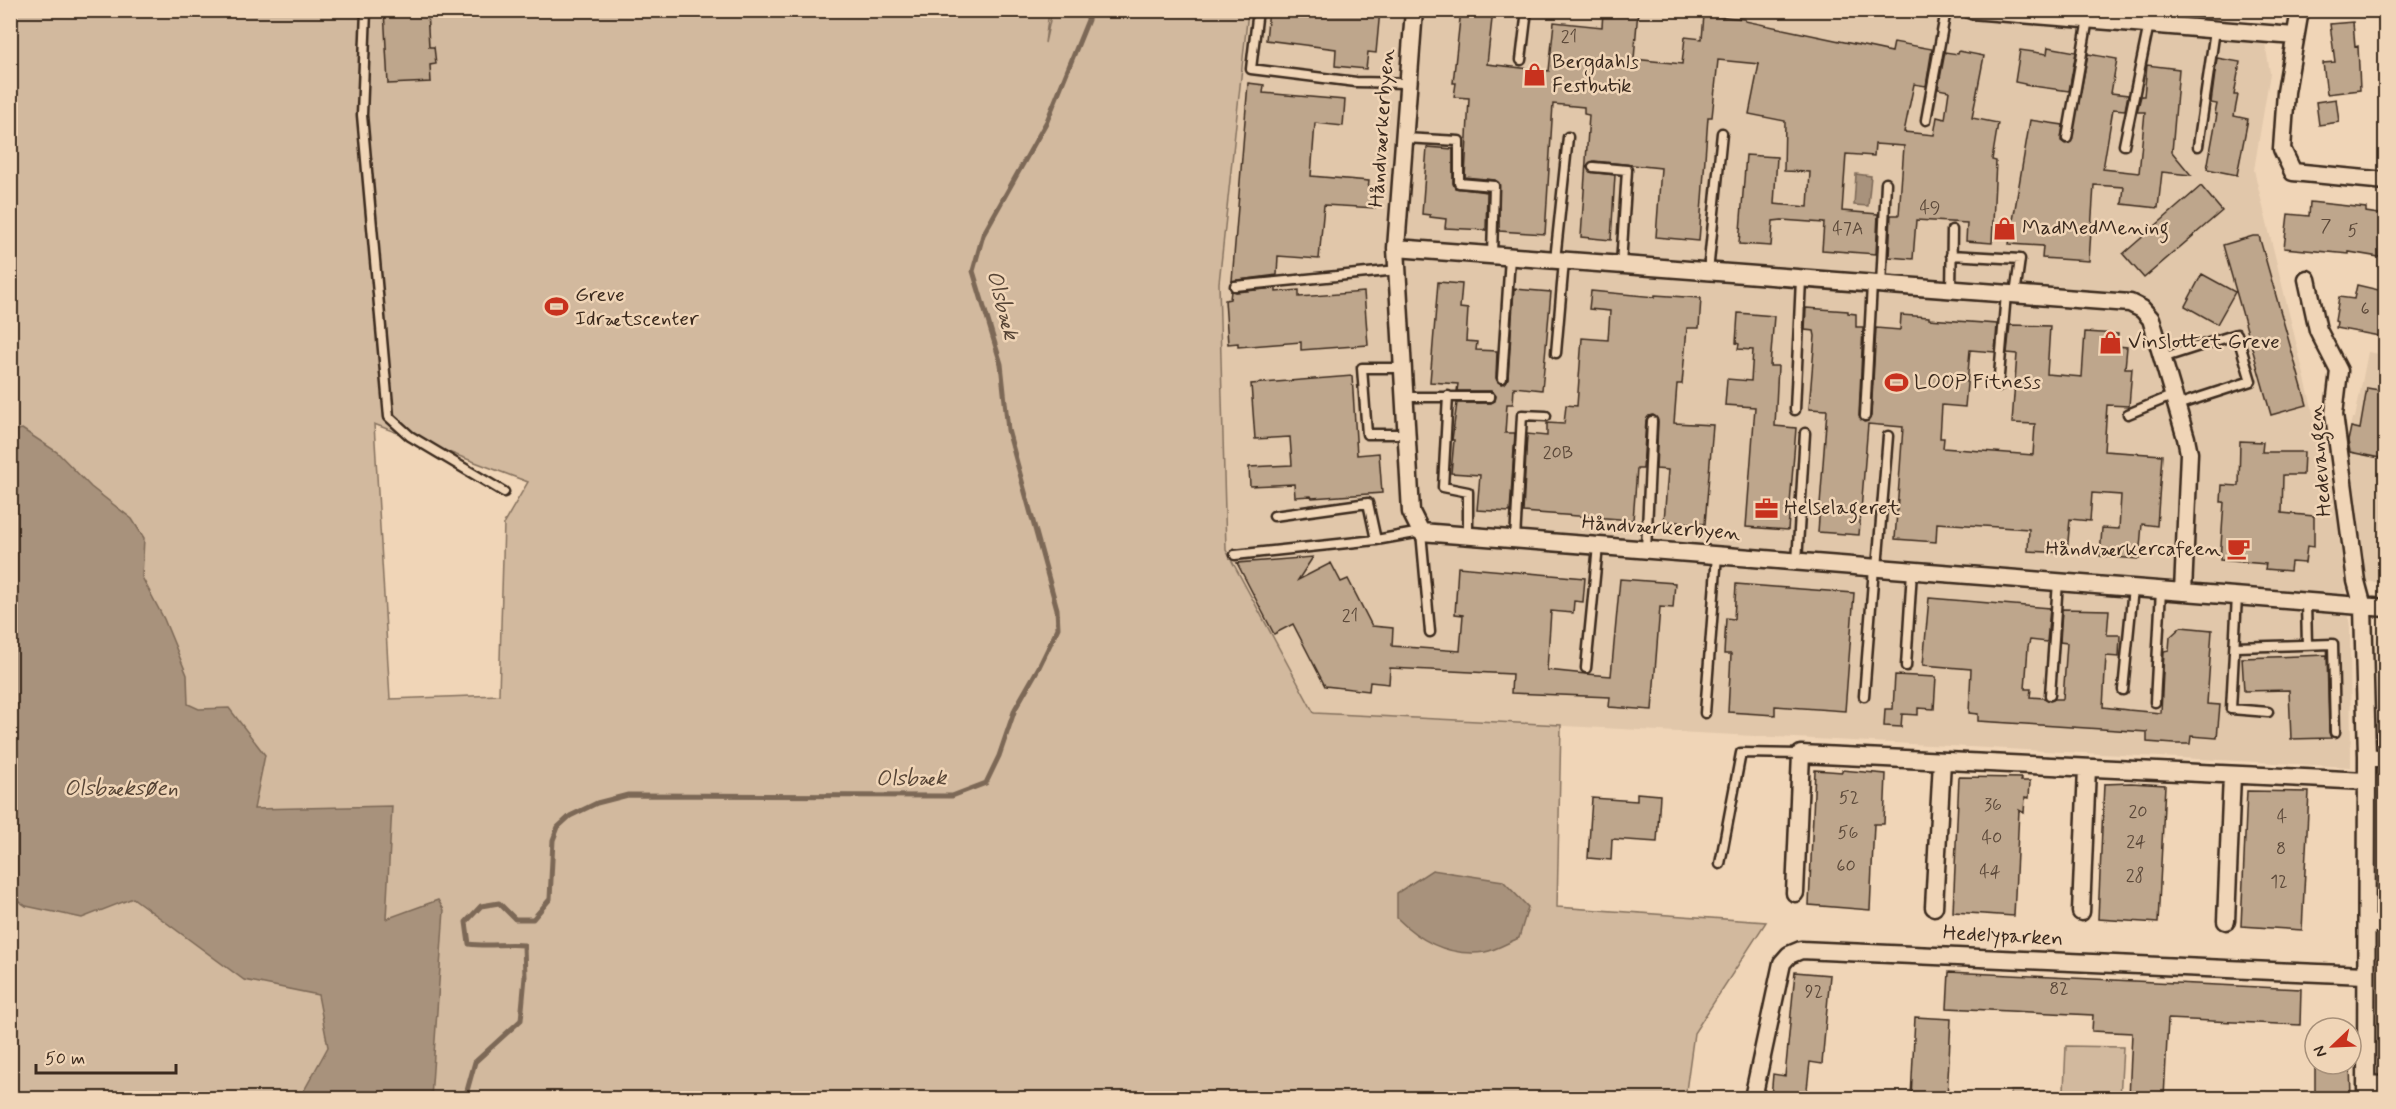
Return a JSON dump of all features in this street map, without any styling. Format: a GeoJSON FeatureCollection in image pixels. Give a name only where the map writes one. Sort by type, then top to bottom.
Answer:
{"type":"FeatureCollection","features":[{"type":"Feature","properties":{"kind":"street","name":"Håndværkerbyen"},"geometry":{"type":"LineString","coordinates":[[1414,10],[1396,248],[1411,512],[1421,532],[2385,608]]}},
{"type":"Feature","properties":{"kind":"street"},"geometry":{"type":"LineString","coordinates":[[1971,10],[2024,12],[2295,36]]}},
{"type":"Feature","properties":{"kind":"street"},"geometry":{"type":"LineString","coordinates":[[2300,10],[2286,92],[2282,149],[2293,172],[2385,181]]}},
{"type":"Feature","properties":{"kind":"street"},"geometry":{"type":"LineString","coordinates":[[1396,248],[2130,303],[2142,309],[2151,319],[2189,453],[2183,592]]}},
{"type":"Feature","properties":{"kind":"street","name":"Hedevangen"},"geometry":{"type":"LineString","coordinates":[[2307,279],[2318,330],[2339,371],[2334,414],[2356,581],[2363,607]]}},
{"type":"Feature","properties":{"kind":"street"},"geometry":{"type":"LineString","coordinates":[[2363,607],[2367,756],[2366,1091],[2385,1085]]}},
{"type":"Feature","properties":{"kind":"street"},"geometry":{"type":"LineString","coordinates":[[1795,893],[1801,754],[2366,781]]}},
{"type":"Feature","properties":{"kind":"street"},"geometry":{"type":"LineString","coordinates":[[2367,756],[2385,760]]}},
{"type":"Feature","properties":{"kind":"street"},"geometry":{"type":"LineString","coordinates":[[1934,907],[1942,761]]}},
{"type":"Feature","properties":{"kind":"street"},"geometry":{"type":"LineString","coordinates":[[2081,912],[2087,768]]}},
{"type":"Feature","properties":{"kind":"street"},"geometry":{"type":"LineString","coordinates":[[2226,921],[2232,775]]}},
{"type":"Feature","properties":{"kind":"street"},"geometry":{"type":"LineString","coordinates":[[2367,923],[2385,925]]}},
{"type":"Feature","properties":{"kind":"street","name":"Hedelyparken"},"geometry":{"type":"LineString","coordinates":[[1753,1098],[1782,963],[1789,955],[1801,950],[2365,975]]}},
{"type":"Feature","properties":{"kind":"lane"},"geometry":{"type":"LineString","coordinates":[[366,10],[362,115],[389,417],[410,436],[504,492]]}},
{"type":"Feature","properties":{"kind":"lane"},"geometry":{"type":"LineString","coordinates":[[1258,10],[1251,69],[1356,82],[1407,83]]}},
{"type":"Feature","properties":{"kind":"lane"},"geometry":{"type":"LineString","coordinates":[[1521,60],[1527,10]]}},
{"type":"Feature","properties":{"kind":"lane"},"geometry":{"type":"LineString","coordinates":[[1926,120],[1946,10]]}},
{"type":"Feature","properties":{"kind":"lane"},"geometry":{"type":"LineString","coordinates":[[2067,138],[2088,19]]}},
{"type":"Feature","properties":{"kind":"lane"},"geometry":{"type":"LineString","coordinates":[[2124,145],[2149,24]]}},
{"type":"Feature","properties":{"kind":"lane"},"geometry":{"type":"LineString","coordinates":[[2198,146],[2215,30]]}},
{"type":"Feature","properties":{"kind":"lane"},"geometry":{"type":"LineString","coordinates":[[1708,272],[1722,133]]}},
{"type":"Feature","properties":{"kind":"lane"},"geometry":{"type":"LineString","coordinates":[[1556,353],[1568,137]]}},
{"type":"Feature","properties":{"kind":"lane"},"geometry":{"type":"LineString","coordinates":[[1404,138],[1459,141],[1459,183],[1494,186],[1492,255]]}},
{"type":"Feature","properties":{"kind":"lane"},"geometry":{"type":"LineString","coordinates":[[1593,167],[1627,170],[1621,265]]}},
{"type":"Feature","properties":{"kind":"lane"},"geometry":{"type":"LineString","coordinates":[[1865,416],[1886,183]]}},
{"type":"Feature","properties":{"kind":"lane"},"geometry":{"type":"LineString","coordinates":[[1951,290],[1952,230]]}},
{"type":"Feature","properties":{"kind":"lane"},"geometry":{"type":"LineString","coordinates":[[1951,255],[2020,259],[2010,295],[1998,387]]}},
{"type":"Feature","properties":{"kind":"lane"},"geometry":{"type":"LineString","coordinates":[[1502,378],[1510,257]]}},
{"type":"Feature","properties":{"kind":"lane"},"geometry":{"type":"LineString","coordinates":[[1235,286],[1398,270]]}},
{"type":"Feature","properties":{"kind":"lane"},"geometry":{"type":"LineString","coordinates":[[1795,410],[1801,279]]}},
{"type":"Feature","properties":{"kind":"lane"},"geometry":{"type":"LineString","coordinates":[[2128,414],[2251,381],[2237,334],[2162,358]]}},
{"type":"Feature","properties":{"kind":"lane"},"geometry":{"type":"LineString","coordinates":[[1402,368],[1362,368],[1367,434],[1407,434]]}},
{"type":"Feature","properties":{"kind":"lane"},"geometry":{"type":"LineString","coordinates":[[1448,396],[1443,487],[1468,492],[1468,536]]}},
{"type":"Feature","properties":{"kind":"lane"},"geometry":{"type":"LineString","coordinates":[[1406,397],[1490,397]]}},
{"type":"Feature","properties":{"kind":"lane"},"geometry":{"type":"LineString","coordinates":[[1515,540],[1522,415],[1546,416]]}},
{"type":"Feature","properties":{"kind":"lane"},"geometry":{"type":"LineString","coordinates":[[1646,550],[1652,421]]}},
{"type":"Feature","properties":{"kind":"lane"},"geometry":{"type":"LineString","coordinates":[[1797,562],[1805,433]]}},
{"type":"Feature","properties":{"kind":"lane"},"geometry":{"type":"LineString","coordinates":[[1864,696],[1888,436]]}},
{"type":"Feature","properties":{"kind":"lane"},"geometry":{"type":"LineString","coordinates":[[1274,516],[1368,503],[1376,540]]}},
{"type":"Feature","properties":{"kind":"lane"},"geometry":{"type":"LineString","coordinates":[[1235,555],[1376,540],[1421,532],[1430,632]]}},
{"type":"Feature","properties":{"kind":"lane"},"geometry":{"type":"LineString","coordinates":[[1586,668],[1598,546]]}},
{"type":"Feature","properties":{"kind":"lane"},"geometry":{"type":"LineString","coordinates":[[1705,713],[1717,555]]}},
{"type":"Feature","properties":{"kind":"lane"},"geometry":{"type":"LineString","coordinates":[[1906,666],[1912,571]]}},
{"type":"Feature","properties":{"kind":"lane"},"geometry":{"type":"LineString","coordinates":[[2050,695],[2058,582]]}},
{"type":"Feature","properties":{"kind":"lane"},"geometry":{"type":"LineString","coordinates":[[2122,690],[2133,588]]}},
{"type":"Feature","properties":{"kind":"lane"},"geometry":{"type":"LineString","coordinates":[[2155,702],[2161,590]]}},
{"type":"Feature","properties":{"kind":"lane"},"geometry":{"type":"LineString","coordinates":[[2237,596],[2231,709],[2268,712]]}},
{"type":"Feature","properties":{"kind":"lane"},"geometry":{"type":"LineString","coordinates":[[2307,603],[2307,645]]}},
{"type":"Feature","properties":{"kind":"lane"},"geometry":{"type":"LineString","coordinates":[[2235,647],[2333,644],[2336,732]]}},
{"type":"Feature","properties":{"kind":"lane"},"geometry":{"type":"LineString","coordinates":[[1720,864],[1741,753],[1801,754]]}},
{"type":"Feature","properties":{"kind":"shaded area"},"geometry":{"type":"Polygon","coordinates":[[[2066,10],[2263,31],[2270,73],[2254,170],[2338,514],[2350,629],[2351,767],[1314,713],[1226,550],[1219,283],[1248,11],[2066,10]]]}},
{"type":"Feature","properties":{"kind":"shaded area"},"geometry":{"type":"Polygon","coordinates":[[[10,11],[1049,11],[1045,43],[1052,11],[1248,11],[1219,283],[1226,550],[1314,713],[1561,725],[1557,907],[1766,922],[1694,1033],[1685,1098],[11,1098],[10,11]],[[374,424],[390,699],[499,695],[504,523],[528,482],[374,424]]]}},
{"type":"Feature","properties":{"kind":"shaded area"},"geometry":{"type":"Polygon","coordinates":[[[2368,352],[2385,355],[2385,583],[2364,581],[2345,452],[2352,418],[2355,418],[2368,352]]]}},
{"type":"Feature","properties":{"kind":"shaded area"},"geometry":{"type":"Polygon","coordinates":[[[2066,1046],[2123,1047],[2120,1098],[2011,1098],[2011,1091],[2064,1091],[2066,1046]]]}},
{"type":"Feature","properties":{"kind":"water"},"geometry":{"type":"Polygon","coordinates":[[[1856,174],[1871,176],[1868,206],[1854,205],[1856,174]]]}},
{"type":"Feature","properties":{"kind":"water","name":"Olsbæksøen"},"geometry":{"type":"Polygon","coordinates":[[[22,429],[57,452],[91,487],[132,519],[144,538],[142,577],[164,619],[187,675],[188,704],[199,709],[229,708],[265,755],[254,809],[392,806],[386,919],[438,900],[444,910],[431,1098],[300,1098],[328,1047],[318,995],[244,980],[133,898],[82,918],[26,906],[11,896],[10,432],[22,429]]]}},
{"type":"Feature","properties":{"kind":"water"},"geometry":{"type":"Polygon","coordinates":[[[1432,870],[1503,881],[1528,907],[1519,938],[1485,952],[1460,952],[1426,941],[1406,927],[1397,918],[1397,893],[1432,870]]]}},
{"type":"Feature","properties":{"kind":"building"},"geometry":{"type":"Polygon","coordinates":[[[384,10],[427,10],[429,47],[434,47],[436,64],[430,65],[431,82],[388,84],[384,10]]]}},
{"type":"Feature","properties":{"kind":"building"},"geometry":{"type":"Polygon","coordinates":[[[1269,10],[1380,10],[1376,53],[1368,52],[1366,69],[1335,66],[1336,49],[1266,40],[1269,10]]]}},
{"type":"Feature","properties":{"kind":"building"},"geometry":{"type":"Polygon","coordinates":[[[1461,10],[1493,10],[1487,64],[1549,71],[1554,22],[1602,27],[1603,12],[1614,13],[1614,10],[1638,10],[1634,59],[1682,64],[1685,37],[1702,39],[1704,15],[1745,19],[1745,21],[1892,52],[1894,42],[1932,49],[1926,86],[1914,84],[1904,132],[1934,135],[1937,117],[1945,119],[1949,91],[1938,89],[1945,52],[1958,54],[1959,51],[1984,56],[1972,118],[1998,123],[1992,160],[1996,161],[1992,243],[1966,241],[1967,223],[1916,220],[1913,259],[1889,257],[1891,215],[1899,215],[1904,146],[1875,144],[1874,156],[1846,154],[1842,211],[1878,214],[1876,254],[1822,250],[1824,223],[1773,221],[1771,246],[1739,244],[1746,155],[1777,157],[1774,204],[1808,207],[1810,172],[1784,171],[1785,121],[1749,114],[1759,64],[1718,60],[1712,117],[1708,117],[1699,241],[1656,237],[1661,168],[1594,161],[1587,166],[1590,172],[1615,175],[1611,240],[1581,237],[1589,115],[1584,114],[1584,107],[1553,104],[1545,234],[1499,231],[1499,183],[1495,180],[1465,177],[1469,98],[1454,97],[1456,83],[1453,83],[1461,10]]]}},
{"type":"Feature","properties":{"kind":"building"},"geometry":{"type":"Polygon","coordinates":[[[2353,22],[2355,47],[2358,46],[2360,90],[2327,94],[2323,63],[2335,62],[2330,24],[2353,22]]]}},
{"type":"Feature","properties":{"kind":"building"},"geometry":{"type":"Polygon","coordinates":[[[2048,47],[2076,52],[2069,91],[2015,82],[2020,50],[2047,54],[2048,47]]]}},
{"type":"Feature","properties":{"kind":"building"},"geometry":{"type":"Polygon","coordinates":[[[2088,54],[2117,59],[2111,93],[2128,95],[2125,110],[2113,109],[2103,169],[2139,173],[2145,112],[2137,112],[2141,96],[2144,96],[2147,65],[2179,69],[2172,152],[2191,175],[2162,172],[2158,208],[2122,204],[2124,187],[2094,185],[2089,261],[2042,258],[2043,246],[2009,244],[2030,120],[2063,125],[2061,141],[2065,144],[2071,142],[2088,54]]]}},
{"type":"Feature","properties":{"kind":"building"},"geometry":{"type":"Polygon","coordinates":[[[2217,58],[2240,62],[2234,95],[2238,95],[2234,116],[2248,119],[2237,175],[2207,169],[2217,114],[2215,114],[2217,104],[2211,103],[2217,58]]]}},
{"type":"Feature","properties":{"kind":"building"},"geometry":{"type":"Polygon","coordinates":[[[1248,83],[1264,85],[1263,93],[1345,100],[1343,126],[1315,123],[1311,176],[1369,181],[1368,190],[1378,191],[1376,208],[1324,205],[1319,259],[1278,256],[1277,275],[1232,281],[1248,83]]]}},
{"type":"Feature","properties":{"kind":"building"},"geometry":{"type":"Polygon","coordinates":[[[2336,99],[2339,122],[2319,125],[2316,102],[2336,99]]]}},
{"type":"Feature","properties":{"kind":"building"},"geometry":{"type":"Polygon","coordinates":[[[1427,147],[1453,149],[1455,188],[1487,192],[1486,230],[1445,228],[1446,219],[1422,214],[1427,147]]]}},
{"type":"Feature","properties":{"kind":"building"},"geometry":{"type":"Polygon","coordinates":[[[2201,186],[2222,211],[2144,278],[2123,254],[2201,186]]]}},
{"type":"Feature","properties":{"kind":"building"},"geometry":{"type":"Polygon","coordinates":[[[2310,202],[2366,208],[2366,212],[2385,215],[2385,258],[2349,252],[2349,254],[2284,248],[2288,214],[2309,216],[2310,202]]]}},
{"type":"Feature","properties":{"kind":"building"},"geometry":{"type":"Polygon","coordinates":[[[2259,236],[2307,405],[2271,415],[2223,245],[2259,236]]]}},
{"type":"Feature","properties":{"kind":"building"},"geometry":{"type":"Polygon","coordinates":[[[2202,274],[2235,292],[2217,324],[2185,306],[2202,274]]]}},
{"type":"Feature","properties":{"kind":"building"},"geometry":{"type":"Polygon","coordinates":[[[1438,282],[1462,284],[1460,308],[1468,309],[1466,341],[1477,342],[1476,350],[1497,351],[1496,378],[1501,384],[1505,383],[1508,378],[1514,289],[1551,292],[1542,390],[1514,387],[1513,404],[1507,404],[1505,433],[1515,433],[1510,512],[1477,510],[1480,475],[1451,473],[1454,440],[1452,440],[1457,403],[1491,403],[1495,401],[1496,396],[1491,391],[1457,391],[1458,384],[1430,382],[1438,282]]]}},
{"type":"Feature","properties":{"kind":"building"},"geometry":{"type":"Polygon","coordinates":[[[2357,285],[2383,291],[2381,304],[2385,305],[2385,337],[2336,328],[2339,297],[2354,299],[2357,285]]]}},
{"type":"Feature","properties":{"kind":"building"},"geometry":{"type":"Polygon","coordinates":[[[1276,288],[1276,292],[1299,290],[1299,297],[1364,292],[1368,345],[1301,350],[1301,342],[1238,347],[1238,343],[1228,344],[1225,300],[1230,299],[1231,291],[1276,288]]]}},
{"type":"Feature","properties":{"kind":"building"},"geometry":{"type":"Polygon","coordinates":[[[1591,291],[1655,297],[1655,295],[1701,298],[1699,328],[1687,328],[1682,384],[1677,384],[1674,423],[1713,425],[1705,524],[1664,521],[1668,470],[1656,469],[1658,421],[1653,415],[1646,420],[1643,469],[1637,469],[1633,520],[1523,512],[1527,434],[1547,436],[1547,423],[1564,424],[1566,405],[1577,406],[1582,338],[1608,340],[1610,311],[1589,309],[1591,291]]]}},
{"type":"Feature","properties":{"kind":"building"},"geometry":{"type":"Polygon","coordinates":[[[1806,308],[1848,311],[1848,313],[1856,314],[1856,327],[1863,327],[1859,416],[1864,422],[1868,421],[1871,416],[1876,328],[1900,330],[1901,315],[1997,324],[1995,352],[1970,350],[1965,407],[1942,405],[1940,438],[1944,438],[1943,448],[2033,455],[2035,424],[2012,423],[2017,354],[2007,353],[2010,325],[2050,326],[2047,374],[2082,377],[2085,332],[2118,334],[2117,346],[2127,347],[2125,368],[2132,368],[2129,406],[2107,405],[2104,451],[2162,455],[2157,526],[2142,524],[2139,559],[2100,556],[2102,528],[2119,529],[2121,495],[2092,493],[2090,521],[2070,519],[2067,553],[2028,551],[2029,529],[1937,523],[1936,542],[1895,539],[1903,427],[1868,424],[1859,535],[1818,532],[1827,410],[1809,409],[1815,336],[1814,331],[1805,330],[1806,308]]]}},
{"type":"Feature","properties":{"kind":"building"},"geometry":{"type":"Polygon","coordinates":[[[1738,313],[1774,316],[1770,366],[1778,366],[1775,426],[1796,428],[1788,530],[1746,527],[1755,407],[1725,405],[1727,379],[1751,381],[1753,350],[1738,349],[1739,344],[1736,343],[1738,313]]]}},
{"type":"Feature","properties":{"kind":"building"},"geometry":{"type":"Polygon","coordinates":[[[1352,376],[1357,455],[1379,453],[1382,493],[1312,498],[1311,496],[1295,497],[1294,484],[1250,486],[1249,467],[1292,465],[1290,437],[1255,439],[1251,384],[1352,376]]]}},
{"type":"Feature","properties":{"kind":"building"},"geometry":{"type":"Polygon","coordinates":[[[2367,388],[2385,391],[2385,459],[2350,452],[2348,441],[2351,427],[2360,429],[2367,388]]]}},
{"type":"Feature","properties":{"kind":"building"},"geometry":{"type":"Polygon","coordinates":[[[2240,441],[2263,442],[2262,452],[2304,452],[2303,475],[2283,475],[2282,513],[2314,516],[2314,547],[2307,546],[2305,563],[2291,562],[2290,571],[2265,569],[2266,564],[2220,560],[2224,502],[2221,502],[2222,485],[2239,486],[2240,441]]]}},
{"type":"Feature","properties":{"kind":"building"},"geometry":{"type":"Polygon","coordinates":[[[1313,557],[1298,580],[1331,563],[1341,582],[1348,579],[1372,626],[1393,628],[1392,646],[1460,651],[1463,615],[1455,614],[1458,567],[1585,578],[1583,602],[1574,601],[1573,613],[1551,611],[1547,670],[1611,676],[1620,579],[1675,583],[1673,608],[1660,607],[1652,710],[1609,707],[1610,697],[1511,693],[1512,674],[1390,668],[1389,684],[1370,682],[1369,691],[1325,686],[1293,624],[1274,634],[1237,563],[1313,557]]]}},
{"type":"Feature","properties":{"kind":"building"},"geometry":{"type":"Polygon","coordinates":[[[1736,584],[1854,593],[1845,711],[1775,706],[1775,715],[1728,712],[1731,654],[1724,654],[1726,618],[1734,619],[1736,584]]]}},
{"type":"Feature","properties":{"kind":"building"},"geometry":{"type":"Polygon","coordinates":[[[1929,598],[2050,608],[2047,642],[2030,640],[2025,689],[2031,689],[2030,697],[2050,701],[2063,699],[2067,643],[2060,642],[2062,609],[2109,610],[2107,635],[2120,635],[2119,657],[2106,656],[2103,707],[2128,710],[2161,713],[2164,651],[2169,650],[2170,637],[2181,627],[2212,630],[2207,704],[2220,705],[2217,738],[2191,736],[2190,744],[2174,744],[2147,742],[2147,732],[1978,721],[1978,714],[1969,713],[1971,669],[1923,665],[1929,598]]]}},
{"type":"Feature","properties":{"kind":"building"},"geometry":{"type":"Polygon","coordinates":[[[2327,655],[2331,738],[2291,739],[2289,690],[2244,691],[2242,658],[2327,655]]]}},
{"type":"Feature","properties":{"kind":"building"},"geometry":{"type":"Polygon","coordinates":[[[1895,675],[1936,677],[1934,709],[1918,708],[1918,715],[1902,714],[1901,727],[1884,726],[1885,709],[1893,709],[1895,675]]]}},
{"type":"Feature","properties":{"kind":"building"},"geometry":{"type":"Polygon","coordinates":[[[1815,770],[1886,774],[1884,824],[1874,824],[1870,910],[1809,905],[1815,770]]]}},
{"type":"Feature","properties":{"kind":"building"},"geometry":{"type":"Polygon","coordinates":[[[1959,777],[2021,778],[2020,781],[2030,781],[2029,798],[2025,797],[2024,813],[2019,810],[2014,916],[1953,912],[1959,777]]]}},
{"type":"Feature","properties":{"kind":"building"},"geometry":{"type":"Polygon","coordinates":[[[2104,784],[2165,785],[2158,923],[2098,919],[2104,784]]]}},
{"type":"Feature","properties":{"kind":"building"},"geometry":{"type":"Polygon","coordinates":[[[2247,791],[2309,792],[2302,930],[2241,926],[2247,791]]]}},
{"type":"Feature","properties":{"kind":"building"},"geometry":{"type":"Polygon","coordinates":[[[1637,793],[1660,795],[1657,842],[1612,839],[1611,860],[1588,858],[1592,798],[1637,801],[1637,793]]]}},
{"type":"Feature","properties":{"kind":"building"},"geometry":{"type":"Polygon","coordinates":[[[1795,972],[1830,975],[1822,1064],[1810,1062],[1806,1098],[1771,1098],[1773,1074],[1785,1076],[1795,972]]]}},
{"type":"Feature","properties":{"kind":"building"},"geometry":{"type":"Polygon","coordinates":[[[1949,972],[2301,989],[2300,1025],[2168,1019],[2164,1098],[2129,1098],[2132,1033],[2092,1031],[2093,1015],[1947,1008],[1949,972]]]}},
{"type":"Feature","properties":{"kind":"building"},"geometry":{"type":"Polygon","coordinates":[[[1915,1017],[1951,1019],[1947,1098],[1911,1098],[1915,1017]]]}},
{"type":"Feature","properties":{"kind":"building"},"geometry":{"type":"Polygon","coordinates":[[[2315,1076],[2350,1076],[2351,1098],[2315,1098],[2315,1076]]]}},
{"type":"Feature","properties":{"kind":"waterway","name":"Olsbæk"},"geometry":{"type":"LineString","coordinates":[[465,1098],[475,1062],[521,1020],[525,977],[524,945],[469,944],[466,922],[481,906],[499,903],[515,919],[533,919],[550,899],[553,840],[558,827],[570,816],[597,803],[628,795],[952,796],[986,783],[999,756],[1015,709],[1058,628],[1057,609],[1008,430],[1001,364],[973,271],[983,235],[1047,121],[1088,20],[1089,10]]}},
{"type":"Feature","properties":{"kind":"place","name":"Bergdahls Festbutik"},"geometry":{"type":"Point","coordinates":[1534,74]}},
{"type":"Feature","properties":{"kind":"place","name":"MadMedMening"},"geometry":{"type":"Point","coordinates":[2004,228]}},
{"type":"Feature","properties":{"kind":"place","name":"Greve Idrætscenter"},"geometry":{"type":"Point","coordinates":[557,307]}},
{"type":"Feature","properties":{"kind":"place","name":"Vinslottet Greve"},"geometry":{"type":"Point","coordinates":[2110,342]}},
{"type":"Feature","properties":{"kind":"place","name":"LOOP Fitness"},"geometry":{"type":"Point","coordinates":[1896,382]}},
{"type":"Feature","properties":{"kind":"place","name":"Helselageret"},"geometry":{"type":"Point","coordinates":[1766,508]}},
{"type":"Feature","properties":{"kind":"place","name":"Håndværkercafeen"},"geometry":{"type":"Point","coordinates":[2239,549]}}]}
